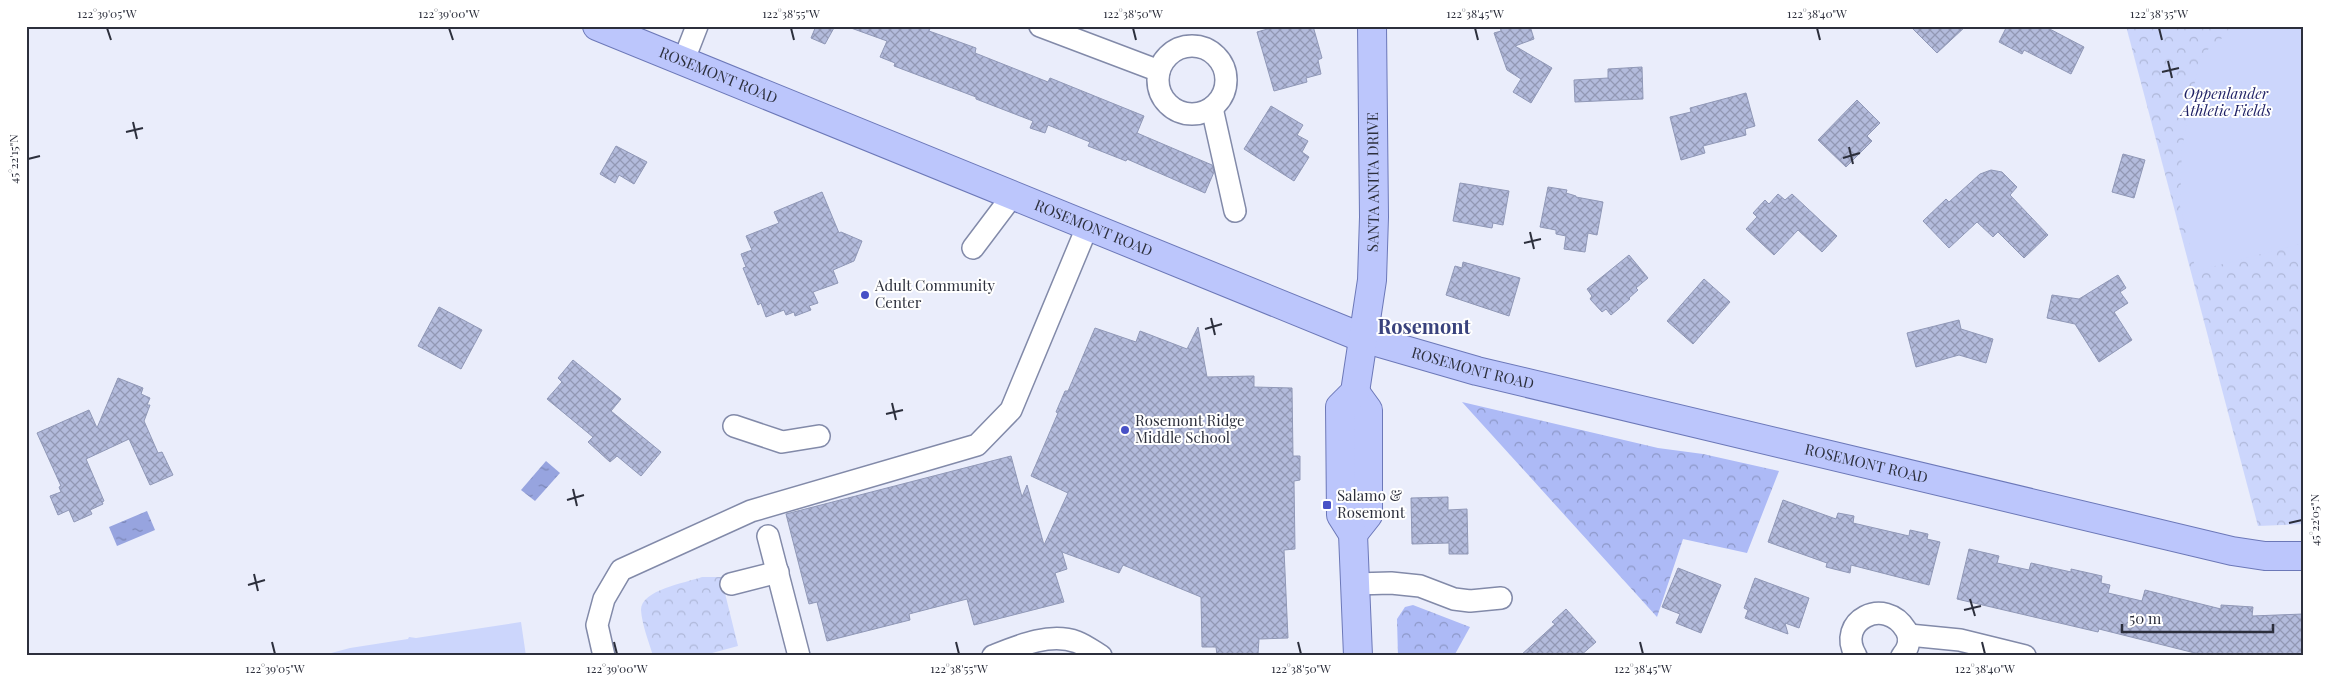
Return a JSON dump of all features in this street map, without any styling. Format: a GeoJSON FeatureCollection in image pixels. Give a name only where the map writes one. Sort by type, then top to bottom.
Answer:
{"type":"FeatureCollection","features":[{"type":"Feature","properties":{"kind":"main road","name":"ROSEMONT ROAD"},"geometry":{"type":"LineString","coordinates":[[597,26],[1363,338],[1492,375],[2232,551],[2265,556],[2303,556]]}},
{"type":"Feature","properties":{"kind":"main road","name":"SANTA ANITA DRIVE"},"geometry":{"type":"LineString","coordinates":[[1355,584],[1353,534],[1341,515],[1340,407],[1355,392],[1372,280],[1374,250],[1372,26]]}},
{"type":"Feature","properties":{"kind":"main road"},"geometry":{"type":"LineString","coordinates":[[1355,584],[1358,656]]}},
{"type":"Feature","properties":{"kind":"street"},"geometry":{"type":"LineString","coordinates":[[683,62],[697,26]]}},
{"type":"Feature","properties":{"kind":"street"},"geometry":{"type":"LineString","coordinates":[[1040,26],[1159,71]]}},
{"type":"Feature","properties":{"kind":"street"},"geometry":{"type":"LineString","coordinates":[[1196,45],[1210,50],[1218,56],[1227,73],[1226,88],[1221,99],[1212,108],[1197,114],[1182,113],[1167,104],[1160,93],[1159,71],[1164,60],[1183,46],[1196,45]]}},
{"type":"Feature","properties":{"kind":"street"},"geometry":{"type":"LineString","coordinates":[[1212,108],[1235,211]]}},
{"type":"Feature","properties":{"kind":"street"},"geometry":{"type":"LineString","coordinates":[[973,248],[1013,195]]}},
{"type":"Feature","properties":{"kind":"street"},"geometry":{"type":"LineString","coordinates":[[604,656],[597,625],[604,599],[621,570],[751,511],[977,445],[1011,410],[1088,225]]}},
{"type":"Feature","properties":{"kind":"street"},"geometry":{"type":"LineString","coordinates":[[734,426],[782,442],[819,436]]}},
{"type":"Feature","properties":{"kind":"street"},"geometry":{"type":"LineString","coordinates":[[768,536],[799,656]]}},
{"type":"Feature","properties":{"kind":"street"},"geometry":{"type":"LineString","coordinates":[[731,584],[778,572]]}},
{"type":"Feature","properties":{"kind":"street"},"geometry":{"type":"LineString","coordinates":[[1355,584],[1391,583],[1420,586],[1454,598],[1470,601],[1501,598]]}},
{"type":"Feature","properties":{"kind":"street"},"geometry":{"type":"LineString","coordinates":[[1856,656],[1852,649],[1850,635],[1855,624],[1865,617],[1876,613],[1894,616],[1909,635],[1908,645],[1902,656]]}},
{"type":"Feature","properties":{"kind":"street"},"geometry":{"type":"LineString","coordinates":[[1909,635],[1960,640],[2025,656]]}},
{"type":"Feature","properties":{"kind":"street"},"geometry":{"type":"LineString","coordinates":[[993,656],[1043,639],[1064,638],[1078,642],[1101,656]]}},
{"type":"Feature","properties":{"kind":"green space","name":"Oppenlander Athletic Fields"},"geometry":{"type":"Polygon","coordinates":[[[2126,26],[2303,26],[2303,524],[2258,526],[2126,26]]]}},
{"type":"Feature","properties":{"kind":"green space"},"geometry":{"type":"Polygon","coordinates":[[[2237,26],[2303,26],[2303,243],[2196,271],[2180,206],[2182,148],[2200,56],[2237,26]]]}},
{"type":"Feature","properties":{"kind":"green space"},"geometry":{"type":"Polygon","coordinates":[[[1462,402],[1658,448],[1703,454],[1779,471],[1747,553],[1683,539],[1657,617],[1462,402]]]}},
{"type":"Feature","properties":{"kind":"green space"},"geometry":{"type":"Polygon","coordinates":[[[702,577],[721,577],[738,646],[701,656],[653,656],[643,622],[641,610],[643,603],[648,597],[665,588],[702,577]]]}},
{"type":"Feature","properties":{"kind":"green space"},"geometry":{"type":"Polygon","coordinates":[[[1413,605],[1470,627],[1454,656],[1398,656],[1397,619],[1405,607],[1413,605]]]}},
{"type":"Feature","properties":{"kind":"green space"},"geometry":{"type":"Polygon","coordinates":[[[521,622],[526,656],[320,656],[350,648],[408,639],[409,637],[416,638],[521,622]]]}},
{"type":"Feature","properties":{"kind":"water"},"geometry":{"type":"Polygon","coordinates":[[[546,461],[560,473],[535,501],[521,490],[546,461]]]}},
{"type":"Feature","properties":{"kind":"water"},"geometry":{"type":"Polygon","coordinates":[[[147,511],[155,530],[117,546],[109,527],[147,511]]]}},
{"type":"Feature","properties":{"kind":"building"},"geometry":{"type":"Polygon","coordinates":[[[816,26],[835,26],[825,44],[811,38],[816,26]]]}},
{"type":"Feature","properties":{"kind":"building"},"geometry":{"type":"Polygon","coordinates":[[[852,26],[931,26],[929,31],[976,48],[975,53],[1048,82],[1050,78],[1144,116],[1137,133],[1212,165],[1214,172],[1205,193],[1127,159],[1126,161],[1088,146],[1090,142],[1048,125],[1045,133],[1030,128],[1033,121],[894,66],[895,63],[880,57],[887,41],[851,28],[852,26]]]}},
{"type":"Feature","properties":{"kind":"building"},"geometry":{"type":"Polygon","coordinates":[[[1278,26],[1313,26],[1322,58],[1318,60],[1321,74],[1306,78],[1307,82],[1274,91],[1257,32],[1278,26]]]}},
{"type":"Feature","properties":{"kind":"building"},"geometry":{"type":"Polygon","coordinates":[[[1500,26],[1530,26],[1534,39],[1515,46],[1552,68],[1531,103],[1513,92],[1521,79],[1507,70],[1494,33],[1501,31],[1500,26]]]}},
{"type":"Feature","properties":{"kind":"building"},"geometry":{"type":"Polygon","coordinates":[[[1910,26],[1966,26],[1937,53],[1910,26]]]}},
{"type":"Feature","properties":{"kind":"building"},"geometry":{"type":"Polygon","coordinates":[[[2007,26],[2044,26],[2084,47],[2071,74],[2024,50],[2022,54],[1999,42],[2007,26]]]}},
{"type":"Feature","properties":{"kind":"building"},"geometry":{"type":"Polygon","coordinates":[[[1642,67],[1643,99],[1575,102],[1574,80],[1608,78],[1608,69],[1642,67]]]}},
{"type":"Feature","properties":{"kind":"building"},"geometry":{"type":"Polygon","coordinates":[[[1746,93],[1755,126],[1745,129],[1746,135],[1703,146],[1705,153],[1681,160],[1670,117],[1691,112],[1690,108],[1746,93]]]}},
{"type":"Feature","properties":{"kind":"building"},"geometry":{"type":"Polygon","coordinates":[[[1857,100],[1880,123],[1867,136],[1872,141],[1846,167],[1818,140],[1857,100]]]}},
{"type":"Feature","properties":{"kind":"building"},"geometry":{"type":"Polygon","coordinates":[[[1271,106],[1303,125],[1297,135],[1308,141],[1302,152],[1309,157],[1294,181],[1244,149],[1271,106]]]}},
{"type":"Feature","properties":{"kind":"building"},"geometry":{"type":"Polygon","coordinates":[[[616,146],[647,162],[634,184],[619,175],[615,183],[600,174],[616,146]]]}},
{"type":"Feature","properties":{"kind":"building"},"geometry":{"type":"Polygon","coordinates":[[[2123,154],[2145,160],[2134,198],[2112,192],[2123,154]]]}},
{"type":"Feature","properties":{"kind":"building"},"geometry":{"type":"Polygon","coordinates":[[[1991,170],[2002,172],[2017,187],[2010,195],[2048,235],[2024,258],[1998,232],[1993,237],[1977,222],[1949,248],[1923,221],[1946,199],[1949,202],[1980,174],[1991,170]]]}},
{"type":"Feature","properties":{"kind":"building"},"geometry":{"type":"Polygon","coordinates":[[[1460,183],[1509,191],[1503,225],[1493,223],[1492,228],[1453,221],[1460,183]]]}},
{"type":"Feature","properties":{"kind":"building"},"geometry":{"type":"Polygon","coordinates":[[[1548,187],[1567,190],[1566,193],[1576,197],[1603,202],[1597,235],[1588,233],[1585,252],[1564,249],[1566,236],[1556,234],[1556,230],[1540,227],[1548,187]]]}},
{"type":"Feature","properties":{"kind":"building"},"geometry":{"type":"Polygon","coordinates":[[[822,192],[839,233],[841,232],[862,241],[854,261],[833,270],[838,283],[813,292],[818,303],[809,306],[811,310],[795,316],[794,312],[786,315],[784,310],[766,317],[761,303],[758,305],[743,268],[746,267],[741,254],[752,250],[746,236],[779,223],[774,212],[822,192]]]}},
{"type":"Feature","properties":{"kind":"building"},"geometry":{"type":"Polygon","coordinates":[[[1778,194],[1785,200],[1792,194],[1837,236],[1822,252],[1798,230],[1774,255],[1746,229],[1757,217],[1753,213],[1765,200],[1769,204],[1778,194]]]}},
{"type":"Feature","properties":{"kind":"building"},"geometry":{"type":"Polygon","coordinates":[[[1629,255],[1648,278],[1636,288],[1638,290],[1630,299],[1611,315],[1606,309],[1602,312],[1590,299],[1592,296],[1587,289],[1629,255]]]}},
{"type":"Feature","properties":{"kind":"building"},"geometry":{"type":"Polygon","coordinates":[[[1463,262],[1520,278],[1509,316],[1446,295],[1455,266],[1462,268],[1463,262]]]}},
{"type":"Feature","properties":{"kind":"building"},"geometry":{"type":"Polygon","coordinates":[[[2118,275],[2126,288],[2120,292],[2128,303],[2114,312],[2132,340],[2099,362],[2075,324],[2047,318],[2052,295],[2079,299],[2118,275]]]}},
{"type":"Feature","properties":{"kind":"building"},"geometry":{"type":"Polygon","coordinates":[[[1704,279],[1730,302],[1693,344],[1667,321],[1704,279]]]}},
{"type":"Feature","properties":{"kind":"building"},"geometry":{"type":"Polygon","coordinates":[[[439,307],[482,330],[461,369],[418,346],[439,307]]]}},
{"type":"Feature","properties":{"kind":"building"},"geometry":{"type":"Polygon","coordinates":[[[1959,320],[1961,329],[1993,339],[1986,363],[1959,355],[1916,367],[1907,333],[1959,320]]]}},
{"type":"Feature","properties":{"kind":"building","name":"Rosemont Ridge Middle School"},"geometry":{"type":"Polygon","coordinates":[[[1198,327],[1207,377],[1254,376],[1254,387],[1292,388],[1293,456],[1300,456],[1300,480],[1294,481],[1295,549],[1284,550],[1288,638],[1259,639],[1258,654],[1217,655],[1216,647],[1202,647],[1201,597],[1123,565],[1119,573],[1062,552],[1067,569],[1055,573],[1064,602],[974,625],[967,599],[909,614],[910,620],[827,641],[817,602],[809,604],[786,514],[1011,456],[1022,497],[1027,485],[1044,545],[1068,493],[1031,476],[1058,413],[1056,412],[1065,391],[1068,391],[1095,328],[1136,342],[1140,331],[1187,349],[1198,327]]]}},
{"type":"Feature","properties":{"kind":"building"},"geometry":{"type":"Polygon","coordinates":[[[573,360],[621,399],[611,411],[661,452],[641,476],[617,456],[610,462],[588,442],[593,437],[547,399],[562,382],[558,378],[573,360]]]}},
{"type":"Feature","properties":{"kind":"building"},"geometry":{"type":"Polygon","coordinates":[[[118,378],[143,388],[141,394],[150,398],[147,405],[150,405],[144,421],[158,453],[162,452],[173,475],[150,485],[129,439],[86,459],[104,501],[102,502],[103,504],[90,510],[92,514],[74,522],[69,510],[58,515],[50,496],[61,492],[59,487],[61,486],[37,433],[89,410],[97,428],[118,378]]]}},
{"type":"Feature","properties":{"kind":"building"},"geometry":{"type":"Polygon","coordinates":[[[1448,497],[1448,510],[1467,509],[1468,554],[1449,554],[1449,543],[1412,544],[1411,498],[1448,497]]]}},
{"type":"Feature","properties":{"kind":"building"},"geometry":{"type":"Polygon","coordinates":[[[1783,500],[1836,519],[1838,513],[1854,516],[1853,523],[1909,536],[1910,530],[1928,534],[1927,539],[1940,542],[1929,585],[1851,565],[1850,573],[1826,567],[1827,563],[1768,542],[1783,500]]]}},
{"type":"Feature","properties":{"kind":"building"},"geometry":{"type":"Polygon","coordinates":[[[1969,549],[1999,556],[1997,563],[2029,570],[2031,563],[2071,572],[2071,569],[2102,576],[2101,583],[2110,585],[2108,593],[2142,601],[2145,590],[2221,609],[2221,605],[2253,607],[2252,616],[2303,614],[2303,656],[2207,656],[2099,629],[2098,632],[1957,599],[1969,549]]]}},
{"type":"Feature","properties":{"kind":"building"},"geometry":{"type":"Polygon","coordinates":[[[1678,568],[1721,585],[1701,633],[1676,623],[1680,614],[1662,607],[1678,568]]]}},
{"type":"Feature","properties":{"kind":"building"},"geometry":{"type":"Polygon","coordinates":[[[1755,578],[1809,598],[1799,628],[1785,623],[1788,634],[1745,618],[1748,610],[1744,608],[1755,578]]]}},
{"type":"Feature","properties":{"kind":"building"},"geometry":{"type":"Polygon","coordinates":[[[1566,609],[1596,642],[1580,656],[1520,656],[1555,624],[1552,622],[1566,609]]]}},
{"type":"Feature","properties":{"kind":"place","name":"Adult Community Center"},"geometry":{"type":"Point","coordinates":[865,295]}},
{"type":"Feature","properties":{"kind":"place","name":"Rosemont Ridge Middle School"},"geometry":{"type":"Point","coordinates":[1125,430]}},
{"type":"Feature","properties":{"kind":"place","name":"Salamo & Rosemont"},"geometry":{"type":"Point","coordinates":[1327,505]}},
{"type":"Feature","properties":{"kind":"district","name":"Rosemont"},"geometry":{"type":"Point","coordinates":[1424,327]}}]}
